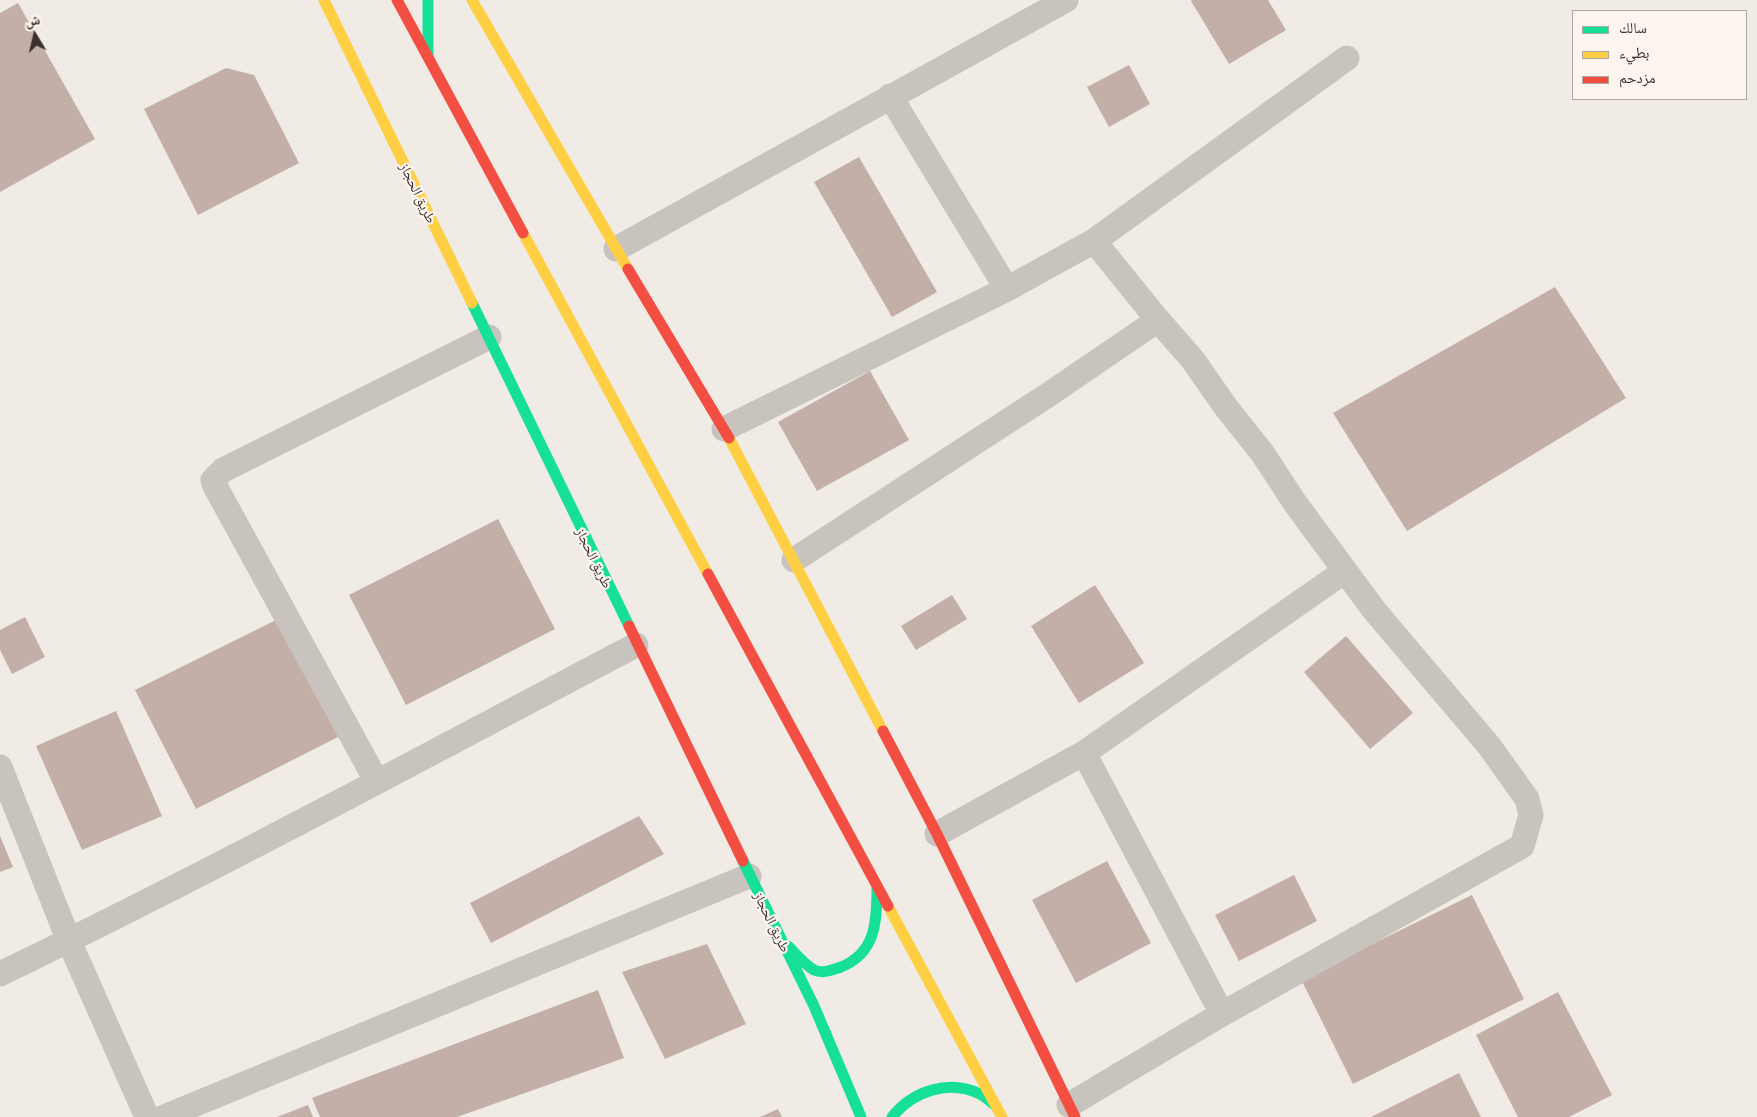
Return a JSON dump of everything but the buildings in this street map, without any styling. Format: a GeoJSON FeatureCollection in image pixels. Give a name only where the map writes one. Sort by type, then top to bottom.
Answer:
{"type":"FeatureCollection","features":[{"type":"Feature","properties":{"kind":"main road","name":"طريق الحجاز"},"geometry":{"type":"LineString","coordinates":[[324,0],[489,337],[636,645],[814,1006],[860,1117]]}},
{"type":"Feature","properties":{"kind":"main road"},"geometry":{"type":"LineString","coordinates":[[397,0],[1002,1117]]}},
{"type":"Feature","properties":{"kind":"main road"},"geometry":{"type":"LineString","coordinates":[[428,0],[428,58]]}},
{"type":"Feature","properties":{"kind":"main road"},"geometry":{"type":"LineString","coordinates":[[472,0],[616,249],[724,429],[937,834],[1072,1111]]}},
{"type":"Feature","properties":{"kind":"main road"},"geometry":{"type":"LineString","coordinates":[[780,938],[804,962],[816,970],[825,972],[840,968],[854,960],[865,949],[873,935],[877,920],[877,887]]}},
{"type":"Feature","properties":{"kind":"main road"},"geometry":{"type":"LineString","coordinates":[[892,1117],[912,1098],[934,1088],[959,1087],[983,1095],[996,1106]]}},
{"type":"Feature","properties":{"kind":"street"},"geometry":{"type":"LineString","coordinates":[[616,249],[1066,0]]}},
{"type":"Feature","properties":{"kind":"street"},"geometry":{"type":"LineString","coordinates":[[724,429],[1007,288],[1094,241],[1347,58]]}},
{"type":"Feature","properties":{"kind":"street"},"geometry":{"type":"LineString","coordinates":[[890,96],[1007,288]]}},
{"type":"Feature","properties":{"kind":"street"},"geometry":{"type":"LineString","coordinates":[[1072,1111],[1222,1014],[1522,846],[1531,815],[1527,799],[1490,747],[1374,610],[1263,454],[1225,406],[1193,360],[1094,241]]}},
{"type":"Feature","properties":{"kind":"street"},"geometry":{"type":"LineString","coordinates":[[794,560],[1048,395],[1158,320]]}},
{"type":"Feature","properties":{"kind":"street"},"geometry":{"type":"LineString","coordinates":[[377,782],[213,480],[223,470],[489,337]]}},
{"type":"Feature","properties":{"kind":"street"},"geometry":{"type":"LineString","coordinates":[[937,834],[1084,754],[1345,571]]}},
{"type":"Feature","properties":{"kind":"street"},"geometry":{"type":"LineString","coordinates":[[0,974],[69,941],[377,782],[636,645]]}},
{"type":"Feature","properties":{"kind":"street"},"geometry":{"type":"LineString","coordinates":[[1084,754],[1222,1014]]}},
{"type":"Feature","properties":{"kind":"street"},"geometry":{"type":"LineString","coordinates":[[0,767],[69,941],[147,1117]]}},
{"type":"Feature","properties":{"kind":"street"},"geometry":{"type":"LineString","coordinates":[[164,1117],[749,876]]}},
{"type":"Feature","properties":{"kind":"traffic: fast"},"geometry":{"type":"LineString","coordinates":[[428,0],[428,54]]}},
{"type":"Feature","properties":{"kind":"traffic: fast"},"geometry":{"type":"LineString","coordinates":[[472,303],[629,626]]}},
{"type":"Feature","properties":{"kind":"traffic: fast"},"geometry":{"type":"LineString","coordinates":[[743,861],[814,1006],[861,1117]]}},
{"type":"Feature","properties":{"kind":"traffic: fast"},"geometry":{"type":"LineString","coordinates":[[788,946],[807,965],[817,971],[824,972],[853,961],[868,945],[872,935],[875,924],[877,888]]}},
{"type":"Feature","properties":{"kind":"traffic: fast"},"geometry":{"type":"LineString","coordinates":[[892,1117],[910,1100],[932,1090],[944,1088],[968,1090],[982,1095],[996,1106]]}},
{"type":"Feature","properties":{"kind":"traffic: slow"},"geometry":{"type":"LineString","coordinates":[[324,0],[472,303]]}},
{"type":"Feature","properties":{"kind":"traffic: slow"},"geometry":{"type":"LineString","coordinates":[[472,0],[628,269]]}},
{"type":"Feature","properties":{"kind":"traffic: slow"},"geometry":{"type":"LineString","coordinates":[[523,233],[708,574]]}},
{"type":"Feature","properties":{"kind":"traffic: slow"},"geometry":{"type":"LineString","coordinates":[[729,438],[883,731]]}},
{"type":"Feature","properties":{"kind":"traffic: slow"},"geometry":{"type":"LineString","coordinates":[[888,906],[1002,1117]]}},
{"type":"Feature","properties":{"kind":"traffic: jam"},"geometry":{"type":"LineString","coordinates":[[397,0],[523,233]]}},
{"type":"Feature","properties":{"kind":"traffic: jam"},"geometry":{"type":"LineString","coordinates":[[628,269],[729,438]]}},
{"type":"Feature","properties":{"kind":"traffic: jam"},"geometry":{"type":"LineString","coordinates":[[708,574],[888,906]]}},
{"type":"Feature","properties":{"kind":"traffic: jam"},"geometry":{"type":"LineString","coordinates":[[629,626],[743,861]]}},
{"type":"Feature","properties":{"kind":"traffic: jam"},"geometry":{"type":"LineString","coordinates":[[883,731],[937,834],[1075,1117]]}}]}
